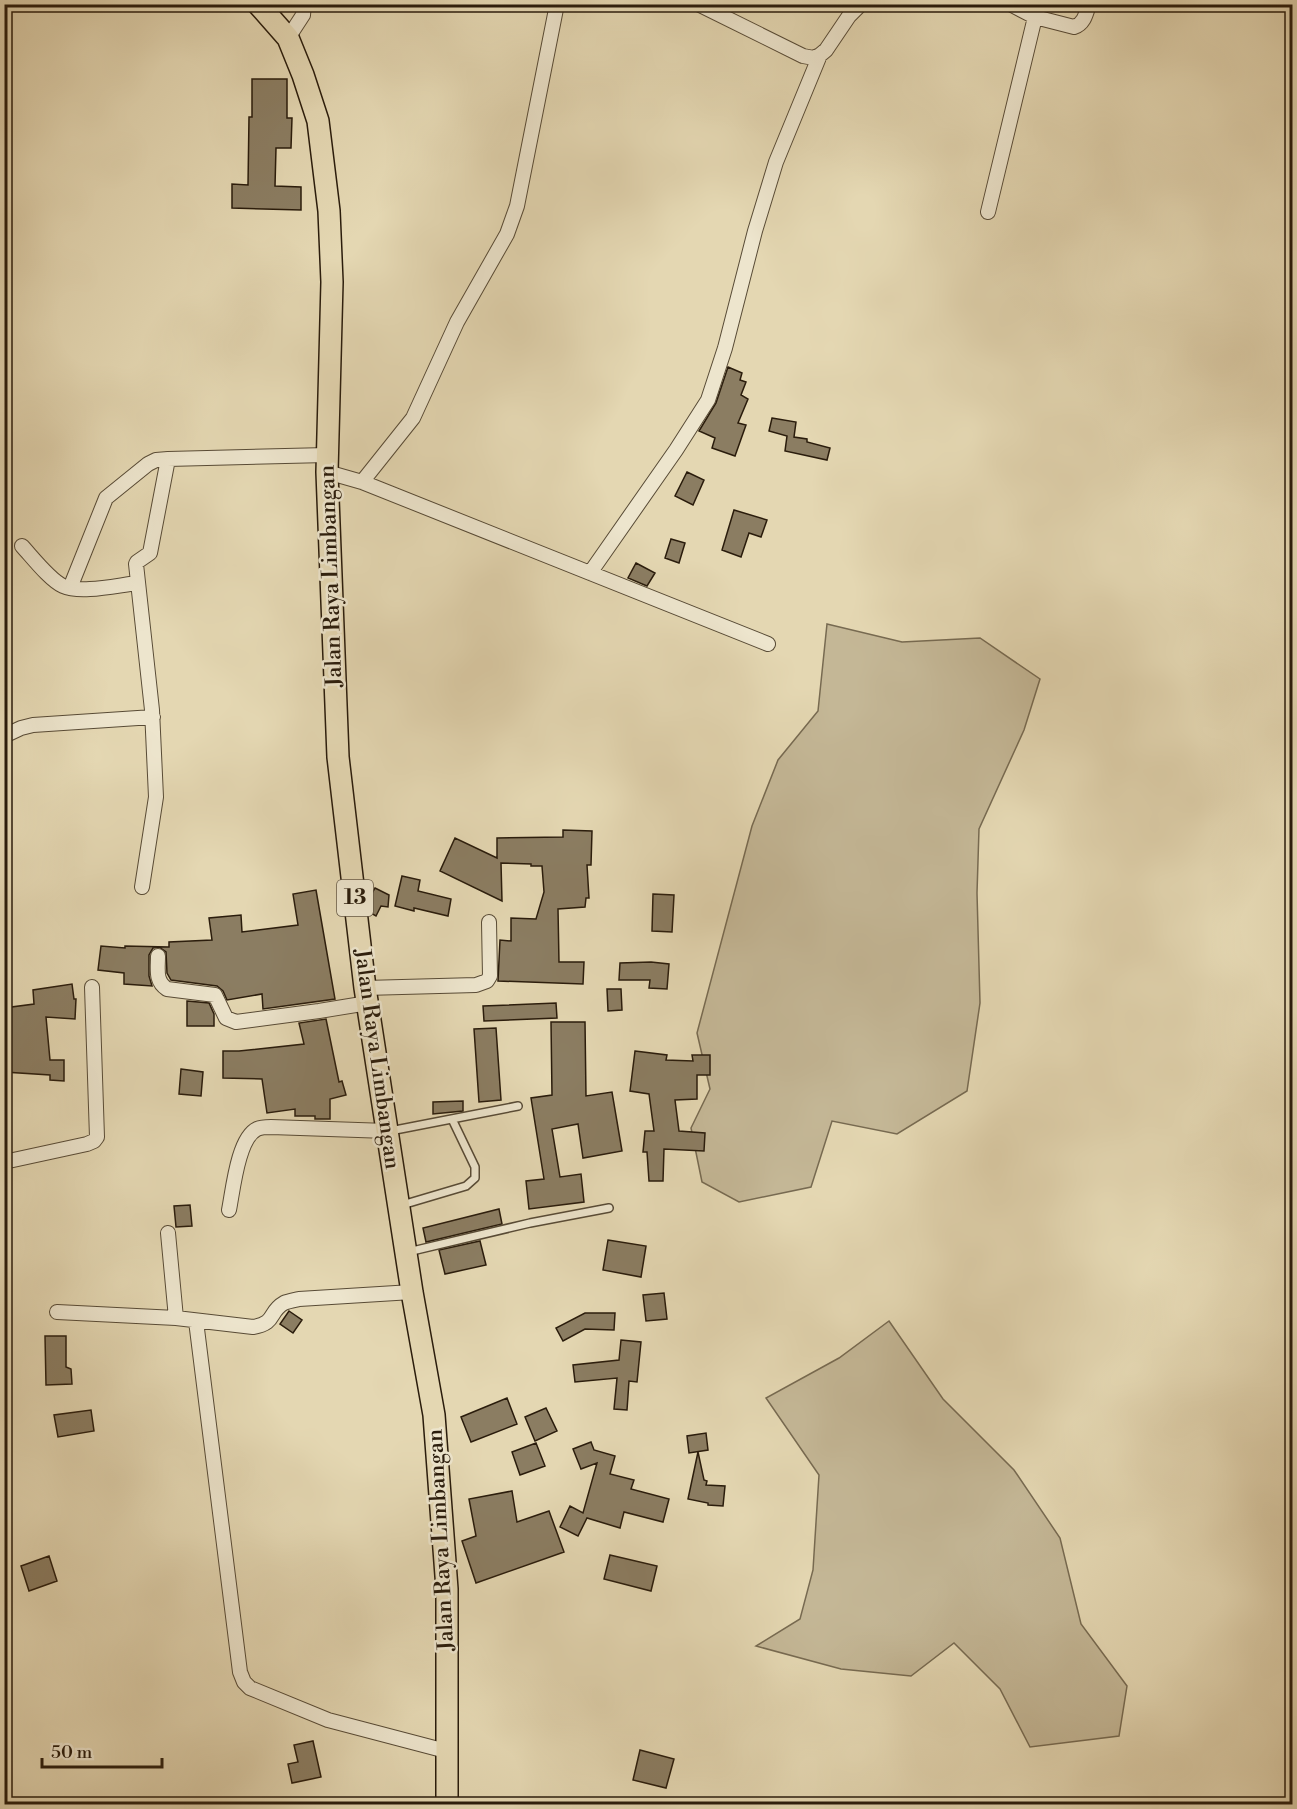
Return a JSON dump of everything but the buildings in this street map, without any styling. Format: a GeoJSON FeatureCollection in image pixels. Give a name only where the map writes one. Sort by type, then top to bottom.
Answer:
{"type":"FeatureCollection","features":[{"type":"Feature","properties":{"kind":"highway","name":"Jalan Raya Limbangan"},"geometry":{"type":"LineString","coordinates":[[258,4],[288,38],[303,75],[318,121],[329,211],[332,282],[327,464],[338,757],[367,995],[387,1131],[411,1292],[435,1415],[447,1589],[447,1804]]}},
{"type":"Feature","properties":{"kind":"street"},"geometry":{"type":"LineString","coordinates":[[288,38],[303,15],[304,4]]}},
{"type":"Feature","properties":{"kind":"street"},"geometry":{"type":"LineString","coordinates":[[362,482],[413,418],[457,322],[511,224],[517,206],[557,4]]}},
{"type":"Feature","properties":{"kind":"street"},"geometry":{"type":"LineString","coordinates":[[698,4],[803,56],[814,58],[826,50],[849,16],[861,4]]}},
{"type":"Feature","properties":{"kind":"street"},"geometry":{"type":"LineString","coordinates":[[1010,4],[1035,17],[1074,27],[1083,21],[1089,4]]}},
{"type":"Feature","properties":{"kind":"street"},"geometry":{"type":"LineString","coordinates":[[988,212],[1035,17]]}},
{"type":"Feature","properties":{"kind":"street"},"geometry":{"type":"LineString","coordinates":[[590,573],[708,400],[725,348],[754,231],[776,162],[820,55]]}},
{"type":"Feature","properties":{"kind":"street"},"geometry":{"type":"LineString","coordinates":[[142,887],[156,797],[153,717],[137,562],[150,553],[168,459]]}},
{"type":"Feature","properties":{"kind":"street"},"geometry":{"type":"LineString","coordinates":[[70,588],[106,498],[147,464],[156,460],[168,459],[327,464],[362,482],[768,645]]}},
{"type":"Feature","properties":{"kind":"street"},"geometry":{"type":"LineString","coordinates":[[22,546],[57,582],[70,588],[86,589],[138,583]]}},
{"type":"Feature","properties":{"kind":"street"},"geometry":{"type":"LineString","coordinates":[[4,736],[33,725],[153,717]]}},
{"type":"Feature","properties":{"kind":"street"},"geometry":{"type":"LineString","coordinates":[[158,957],[159,982],[167,990],[214,995],[226,1018],[236,1022],[319,1011],[367,995],[476,985],[488,981],[490,976],[489,921]]}},
{"type":"Feature","properties":{"kind":"street"},"geometry":{"type":"LineString","coordinates":[[4,1162],[87,1144],[97,1137],[92,987]]}},
{"type":"Feature","properties":{"kind":"street"},"geometry":{"type":"LineString","coordinates":[[229,1210],[243,1146],[249,1135],[258,1128],[387,1131]]}},
{"type":"Feature","properties":{"kind":"street"},"geometry":{"type":"LineString","coordinates":[[168,1233],[176,1318]]}},
{"type":"Feature","properties":{"kind":"street"},"geometry":{"type":"LineString","coordinates":[[57,1312],[176,1318],[253,1327],[270,1322],[276,1310],[285,1303],[299,1299],[411,1292]]}},
{"type":"Feature","properties":{"kind":"street"},"geometry":{"type":"LineString","coordinates":[[196,1321],[240,1672],[244,1682],[250,1688],[328,1719],[446,1751]]}},
{"type":"Feature","properties":{"kind":"lane"},"geometry":{"type":"LineString","coordinates":[[387,1131],[518,1106]]}},
{"type":"Feature","properties":{"kind":"lane"},"geometry":{"type":"LineString","coordinates":[[399,1205],[466,1186],[475,1178],[475,1167],[452,1119]]}},
{"type":"Feature","properties":{"kind":"lane"},"geometry":{"type":"LineString","coordinates":[[406,1252],[507,1227],[609,1208]]}},
{"type":"Feature","properties":{"kind":"shaded area"},"geometry":{"type":"Polygon","coordinates":[[[827,624],[902,642],[980,638],[1040,679],[1024,730],[979,829],[977,893],[980,1003],[967,1091],[897,1134],[832,1121],[811,1187],[739,1202],[702,1182],[691,1128],[710,1089],[697,1033],[752,826],[778,760],[818,711],[827,624]]]}},
{"type":"Feature","properties":{"kind":"shaded area"},"geometry":{"type":"Polygon","coordinates":[[[889,1321],[943,1399],[1014,1470],[1060,1538],[1081,1624],[1127,1686],[1119,1736],[1030,1747],[1000,1689],[954,1643],[911,1676],[841,1669],[756,1646],[800,1619],[813,1570],[819,1475],[766,1398],[839,1358],[889,1321]]]}}]}
